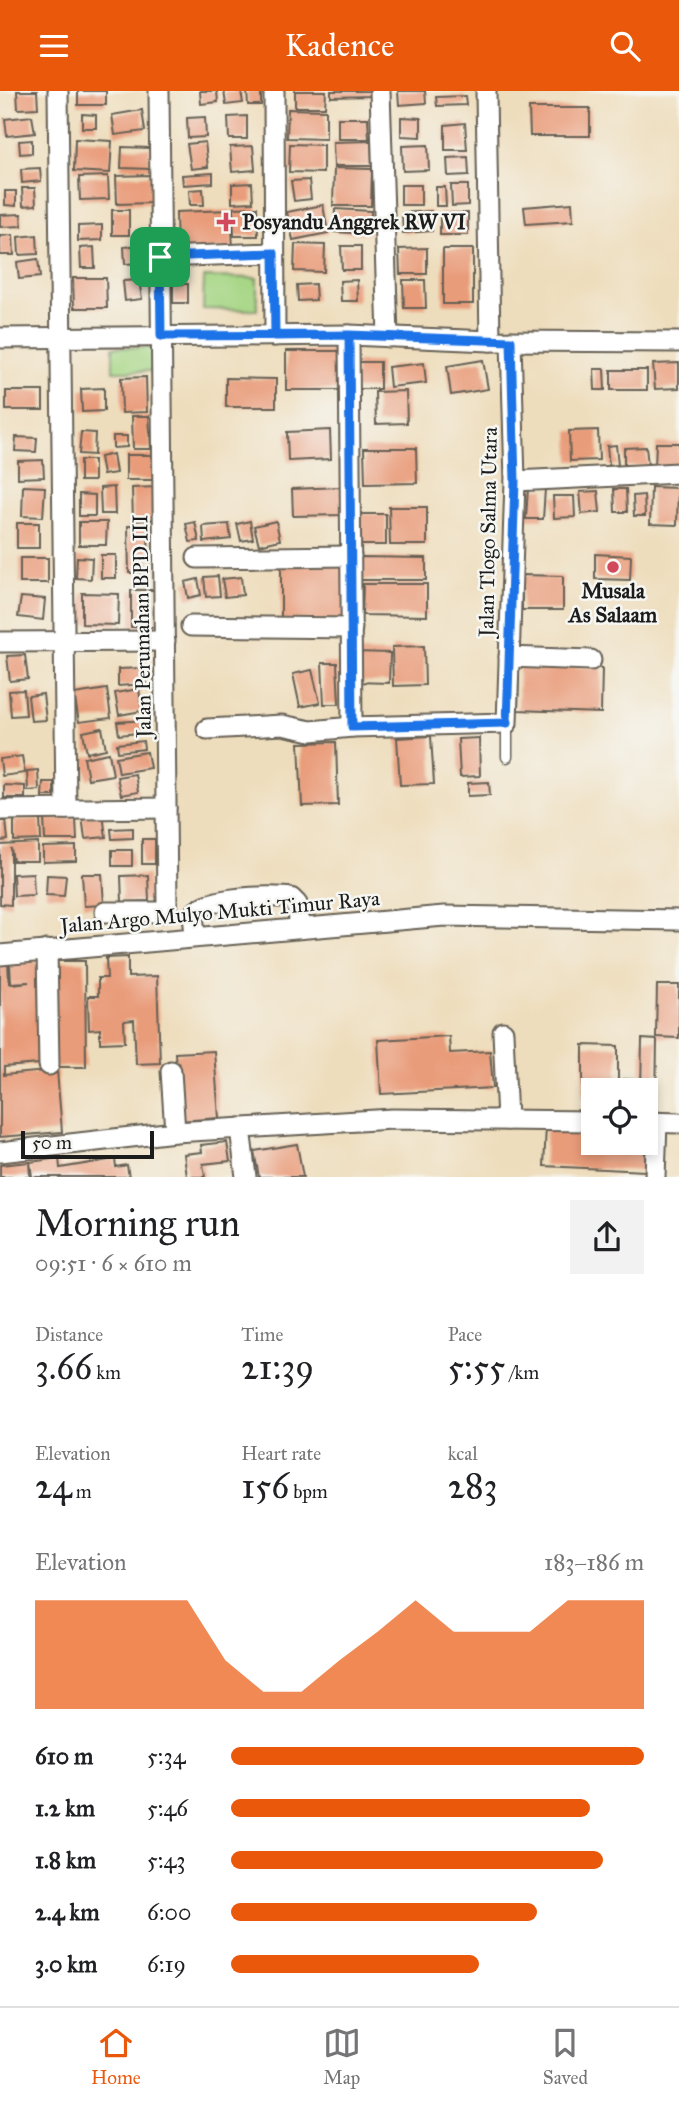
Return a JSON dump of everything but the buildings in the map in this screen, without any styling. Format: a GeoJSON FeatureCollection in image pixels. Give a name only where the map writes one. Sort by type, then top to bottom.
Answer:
{"type":"FeatureCollection","features":[{"type":"Feature","properties":{"kind":"street"},"geometry":{"type":"LineString","coordinates":[[58,91],[66,809]]}},
{"type":"Feature","properties":{"kind":"street","name":"Jalan Perumahan BPD III"},"geometry":{"type":"LineString","coordinates":[[105,912],[162,912],[167,907],[159,91]]}},
{"type":"Feature","properties":{"kind":"street"},"geometry":{"type":"LineString","coordinates":[[274,91],[275,336]]}},
{"type":"Feature","properties":{"kind":"street"},"geometry":{"type":"LineString","coordinates":[[380,91],[388,337]]}},
{"type":"Feature","properties":{"kind":"street"},"geometry":{"type":"LineString","coordinates":[[486,91],[490,341]]}},
{"type":"Feature","properties":{"kind":"street"},"geometry":{"type":"LineString","coordinates":[[160,257],[274,253]]}},
{"type":"Feature","properties":{"kind":"street"},"geometry":{"type":"LineString","coordinates":[[0,338],[349,335],[490,341],[679,342]]}},
{"type":"Feature","properties":{"kind":"street"},"geometry":{"type":"LineString","coordinates":[[349,335],[352,727]]}},
{"type":"Feature","properties":{"kind":"street","name":"Jalan Tlogo Salma Utara"},"geometry":{"type":"LineString","coordinates":[[507,723],[515,481],[511,341]]}},
{"type":"Feature","properties":{"kind":"street"},"geometry":{"type":"LineString","coordinates":[[515,481],[679,473]]}},
{"type":"Feature","properties":{"kind":"street"},"geometry":{"type":"LineString","coordinates":[[197,558],[351,556]]}},
{"type":"Feature","properties":{"kind":"street"},"geometry":{"type":"LineString","coordinates":[[191,626],[352,628]]}},
{"type":"Feature","properties":{"kind":"street"},"geometry":{"type":"LineString","coordinates":[[0,642],[165,641]]}},
{"type":"Feature","properties":{"kind":"street"},"geometry":{"type":"LineString","coordinates":[[509,657],[592,660]]}},
{"type":"Feature","properties":{"kind":"street"},"geometry":{"type":"LineString","coordinates":[[207,729],[282,725],[311,731],[352,727],[507,723]]}},
{"type":"Feature","properties":{"kind":"street"},"geometry":{"type":"LineString","coordinates":[[0,810],[166,809]]}},
{"type":"Feature","properties":{"kind":"street"},"geometry":{"type":"LineString","coordinates":[[195,930],[200,908],[216,900],[288,897],[294,900],[299,919]]}},
{"type":"Feature","properties":{"kind":"street","name":"Jalan Argo Mulyo Mukti Timur Raya"},"geometry":{"type":"LineString","coordinates":[[0,955],[299,919],[444,916],[679,920]]}},
{"type":"Feature","properties":{"kind":"street"},"geometry":{"type":"LineString","coordinates":[[47,950],[49,1065]]}},
{"type":"Feature","properties":{"kind":"street"},"geometry":{"type":"LineString","coordinates":[[503,1032],[507,1120]]}},
{"type":"Feature","properties":{"kind":"street"},"geometry":{"type":"LineString","coordinates":[[172,1071],[174,1132]]}},
{"type":"Feature","properties":{"kind":"street"},"geometry":{"type":"LineString","coordinates":[[0,1151],[174,1132],[392,1119],[581,1121]]}},
{"type":"Feature","properties":{"kind":"street"},"geometry":{"type":"LineString","coordinates":[[658,1122],[679,1123]]}},
{"type":"Feature","properties":{"kind":"street"},"geometry":{"type":"LineString","coordinates":[[240,1128],[246,1177]]}},
{"type":"Feature","properties":{"kind":"street"},"geometry":{"type":"LineString","coordinates":[[653,1155],[654,1177]]}},
{"type":"Feature","properties":{"kind":"lane"},"geometry":{"type":"LineString","coordinates":[[507,723],[507,757]]}},
{"type":"Feature","properties":{"kind":"green space"},"geometry":{"type":"Polygon","coordinates":[[[204,277],[257,278],[257,310],[203,309],[204,277]]]}},
{"type":"Feature","properties":{"kind":"green space"},"geometry":{"type":"Polygon","coordinates":[[[113,347],[155,348],[155,371],[113,371],[113,347]]]}},
{"type":"Feature","properties":{"kind":"place","name":"Posyandu Anggrek RW VI"},"geometry":{"type":"Point","coordinates":[226,222]}},
{"type":"Feature","properties":{"kind":"place","name":"Musala As Salaam"},"geometry":{"type":"Point","coordinates":[613,567]}},
{"type":"Feature","properties":{"kind":"route"},"geometry":{"type":"LineString","coordinates":[[160,257],[161,336],[275,336],[349,335],[511,341],[515,481],[507,723],[352,727],[349,335],[275,336],[274,253],[160,257]]}}]}
